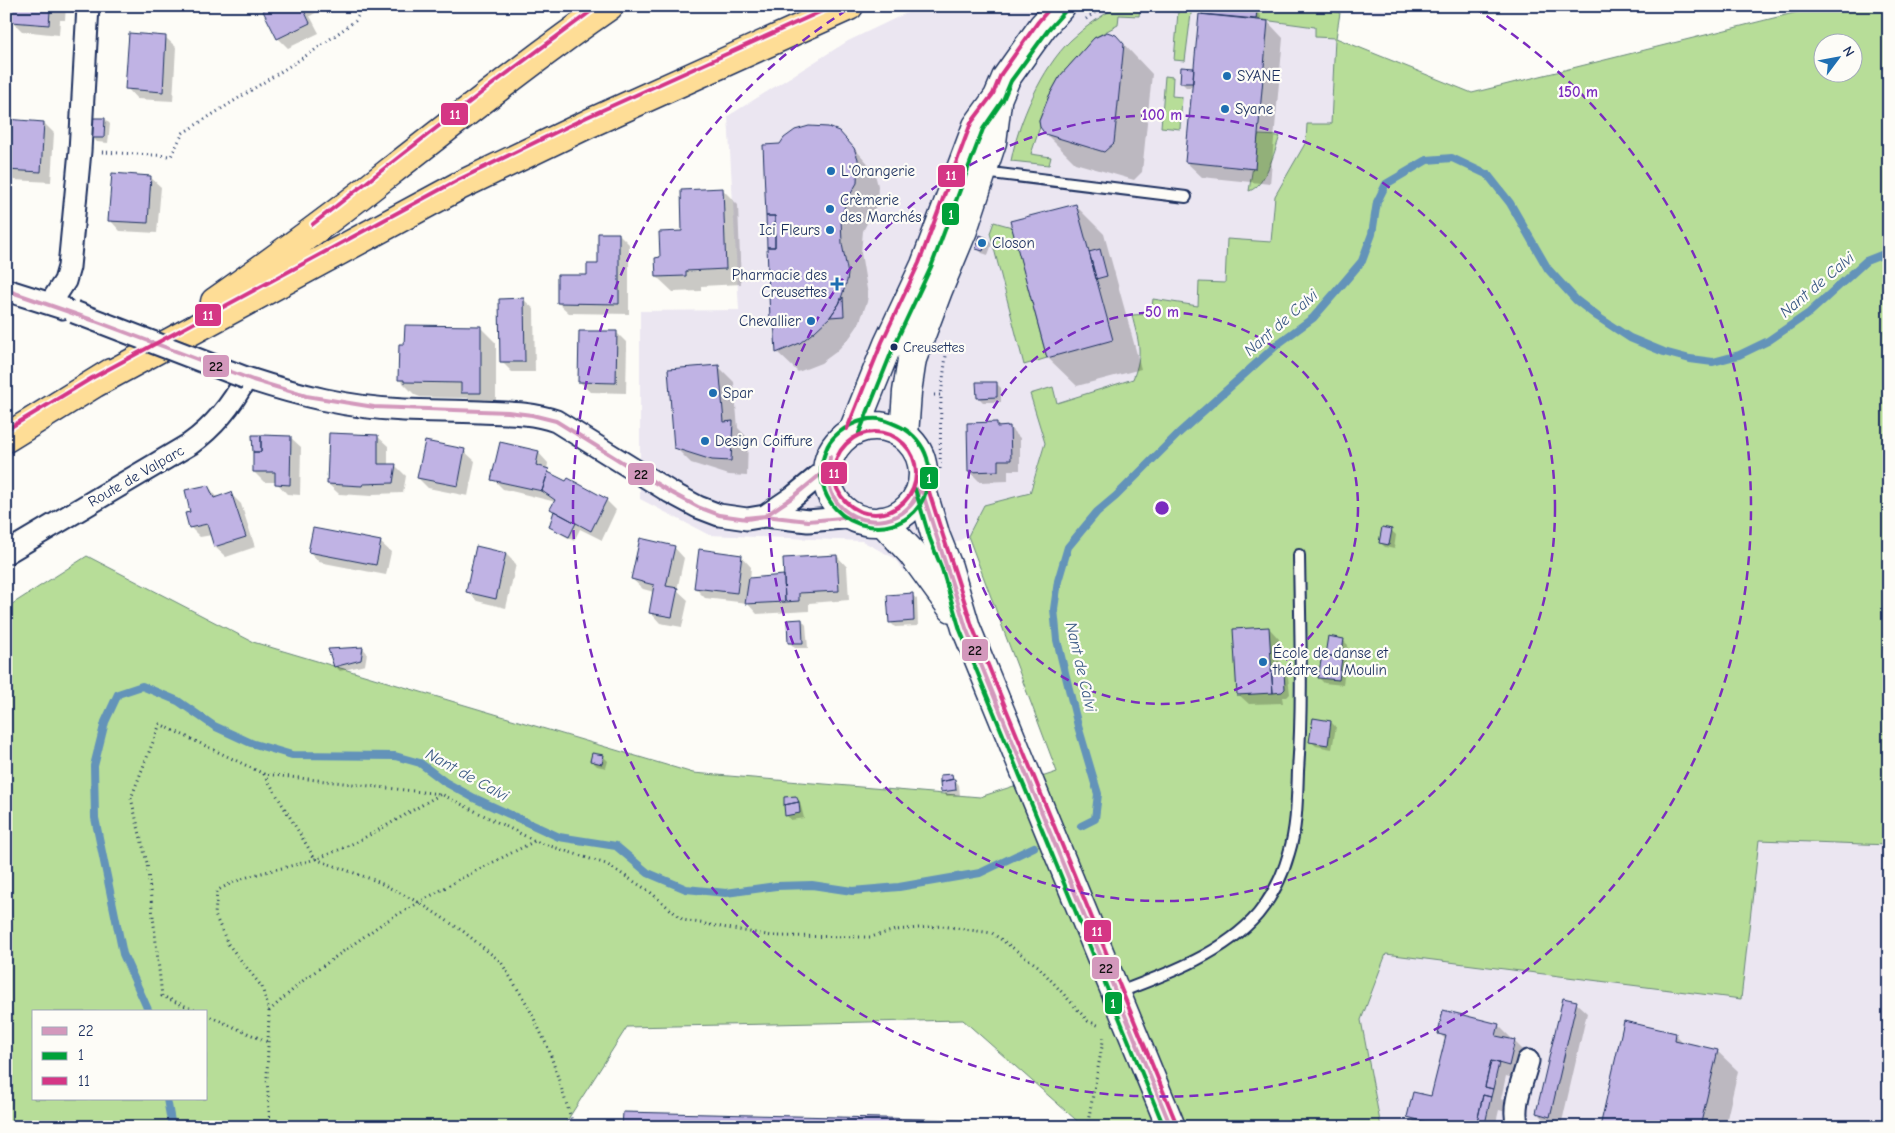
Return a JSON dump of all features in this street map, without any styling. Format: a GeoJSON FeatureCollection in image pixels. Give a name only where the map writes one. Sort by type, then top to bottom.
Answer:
{"type":"FeatureCollection","features":[{"type":"Feature","properties":{"kind":"highway"},"geometry":{"type":"LineString","coordinates":[[6,438],[156,343],[304,239],[494,91],[609,6]]}},
{"type":"Feature","properties":{"kind":"highway"},"geometry":{"type":"LineString","coordinates":[[95,383],[459,186],[590,123],[849,6]]}},
{"type":"Feature","properties":{"kind":"main road"},"geometry":{"type":"LineString","coordinates":[[853,431],[888,344],[926,265],[977,126],[998,97],[1006,78],[1043,26],[1061,6]]}},
{"type":"Feature","properties":{"kind":"main road"},"geometry":{"type":"LineString","coordinates":[[904,435],[907,392],[912,359],[963,230],[992,142],[998,97]]}},
{"type":"Feature","properties":{"kind":"main road"},"geometry":{"type":"LineString","coordinates":[[931,482],[913,503],[899,515],[882,521],[868,521],[853,517],[838,505],[829,488],[827,468],[835,446],[853,431],[879,425],[904,435],[917,449],[923,468],[931,482],[936,537],[948,566],[966,628],[1171,1127]]}},
{"type":"Feature","properties":{"kind":"main road"},"geometry":{"type":"LineString","coordinates":[[882,521],[912,553],[966,628]]}},
{"type":"Feature","properties":{"kind":"street"},"geometry":{"type":"LineString","coordinates":[[50,304],[65,281],[68,271],[80,151],[88,6]]}},
{"type":"Feature","properties":{"kind":"street"},"geometry":{"type":"LineString","coordinates":[[6,290],[74,312],[246,378],[294,393],[373,408],[542,416],[556,421],[670,492],[719,515],[747,518],[765,516],[808,521],[853,517]]}},
{"type":"Feature","properties":{"kind":"street","name":"Route de Valparc"},"geometry":{"type":"LineString","coordinates":[[6,553],[196,440],[226,410],[246,378]]}},
{"type":"Feature","properties":{"kind":"street"},"geometry":{"type":"LineString","coordinates":[[765,516],[827,468]]}},
{"type":"Feature","properties":{"kind":"street"},"geometry":{"type":"LineString","coordinates":[[1518,1127],[1515,1109],[1528,1061]]}},
{"type":"Feature","properties":{"kind":"lane"},"geometry":{"type":"LineString","coordinates":[[982,172],[1186,197]]}},
{"type":"Feature","properties":{"kind":"lane"},"geometry":{"type":"LineString","coordinates":[[1117,993],[1191,963],[1239,932],[1258,914],[1281,876],[1294,828],[1300,754],[1299,555]]}},
{"type":"Feature","properties":{"kind":"path"},"geometry":{"type":"LineString","coordinates":[[80,151],[171,156],[183,133],[312,52],[355,21],[364,6]]}},
{"type":"Feature","properties":{"kind":"path"},"geometry":{"type":"LineString","coordinates":[[1084,21],[1104,6]]}},
{"type":"Feature","properties":{"kind":"path"},"geometry":{"type":"LineString","coordinates":[[931,482],[941,394]]}},
{"type":"Feature","properties":{"kind":"path"},"geometry":{"type":"LineString","coordinates":[[194,1010],[162,996],[147,863],[131,798],[160,724],[264,774],[441,794],[536,841],[606,864],[650,890],[683,920],[772,936],[871,937],[895,930],[942,926],[992,933],[1038,966],[1088,1021],[1105,1028],[1087,1127]]}},
{"type":"Feature","properties":{"kind":"path"},"geometry":{"type":"LineString","coordinates":[[264,774],[315,859],[374,880],[420,903],[464,932],[501,962],[528,1006],[549,1050],[574,1127]]}},
{"type":"Feature","properties":{"kind":"path"},"geometry":{"type":"LineString","coordinates":[[270,1127],[267,1078],[269,1011],[262,987],[228,944],[215,915],[217,891],[232,881],[315,859],[358,842],[441,794]]}},
{"type":"Feature","properties":{"kind":"path"},"geometry":{"type":"LineString","coordinates":[[269,1011],[306,978],[346,948],[383,924],[462,878],[536,841]]}},
{"type":"Feature","properties":{"kind":"path"},"geometry":{"type":"LineString","coordinates":[[208,1016],[268,1042]]}},
{"type":"Feature","properties":{"kind":"shaded area"},"geometry":{"type":"Polygon","coordinates":[[[921,6],[1414,6],[1384,14],[1340,13],[1335,38],[1331,125],[1284,246],[1223,301],[1137,336],[1141,351],[1138,367],[1133,379],[1045,443],[1030,494],[984,505],[968,536],[904,571],[894,558],[862,541],[709,535],[640,499],[640,311],[739,310],[728,116],[848,41],[921,6]]]}},
{"type":"Feature","properties":{"kind":"shaded area"},"geometry":{"type":"Polygon","coordinates":[[[1889,506],[1889,1127],[1381,1127],[1361,1020],[1386,954],[1889,506]]]}},
{"type":"Feature","properties":{"kind":"green space"},"geometry":{"type":"Polygon","coordinates":[[[1118,6],[1192,6],[1185,61],[1174,60],[1178,12],[1140,9],[1139,16],[1119,15],[1118,25],[1094,38],[1060,76],[1049,96],[1039,121],[1040,127],[1031,154],[1051,157],[1049,165],[1011,161],[1025,113],[1050,65],[1060,51],[1076,35],[1118,6]]]}},
{"type":"Feature","properties":{"kind":"green space"},"geometry":{"type":"Polygon","coordinates":[[[1244,6],[1307,6],[1340,13],[1336,38],[1472,93],[1822,6],[1889,6],[1889,845],[1759,840],[1741,999],[1386,954],[1361,1020],[1381,1127],[1084,1127],[963,1020],[627,1027],[563,1127],[6,1127],[6,608],[87,556],[253,642],[693,773],[980,797],[1057,772],[968,536],[984,505],[1030,493],[1045,443],[1030,394],[1053,387],[1057,403],[1133,379],[1138,361],[1139,347],[1132,315],[1151,314],[1153,299],[1198,306],[1199,282],[1225,283],[1227,239],[1271,242],[1275,196],[1306,142],[1307,124],[1331,124],[1335,38],[1315,37],[1315,27],[1256,19],[1257,10],[1244,6]]]}},
{"type":"Feature","properties":{"kind":"green space"},"geometry":{"type":"Polygon","coordinates":[[[1165,76],[1173,77],[1172,96],[1182,97],[1180,129],[1161,127],[1165,76]]]}},
{"type":"Feature","properties":{"kind":"green space"},"geometry":{"type":"Polygon","coordinates":[[[1258,135],[1280,136],[1265,176],[1255,188],[1249,191],[1258,135]]]}},
{"type":"Feature","properties":{"kind":"green space"},"geometry":{"type":"Polygon","coordinates":[[[994,222],[1012,227],[1047,358],[1024,365],[990,233],[994,222]]]}},
{"type":"Feature","properties":{"kind":"building"},"geometry":{"type":"Polygon","coordinates":[[[12,6],[55,6],[55,11],[50,11],[49,25],[11,22],[12,6]]]}},
{"type":"Feature","properties":{"kind":"building"},"geometry":{"type":"Polygon","coordinates":[[[267,6],[302,6],[310,23],[277,39],[263,11],[268,8],[267,6]]]}},
{"type":"Feature","properties":{"kind":"building"},"geometry":{"type":"Polygon","coordinates":[[[1202,6],[1244,6],[1257,10],[1256,19],[1202,14],[1202,6]]]}},
{"type":"Feature","properties":{"kind":"building","name":"Syane"},"geometry":{"type":"Polygon","coordinates":[[[1199,14],[1268,21],[1255,169],[1185,162],[1199,14]]]}},
{"type":"Feature","properties":{"kind":"building"},"geometry":{"type":"Polygon","coordinates":[[[1107,32],[1116,35],[1124,44],[1114,143],[1104,152],[1045,134],[1040,127],[1039,121],[1049,96],[1060,76],[1094,38],[1107,32]]]}},
{"type":"Feature","properties":{"kind":"building"},"geometry":{"type":"Polygon","coordinates":[[[129,33],[166,36],[163,92],[125,89],[129,33]]]}},
{"type":"Feature","properties":{"kind":"building"},"geometry":{"type":"Polygon","coordinates":[[[1181,67],[1194,68],[1193,83],[1180,83],[1181,67]]]}},
{"type":"Feature","properties":{"kind":"building"},"geometry":{"type":"Polygon","coordinates":[[[93,118],[105,118],[104,138],[91,138],[93,118]]]}},
{"type":"Feature","properties":{"kind":"building"},"geometry":{"type":"Polygon","coordinates":[[[6,119],[44,122],[41,172],[6,170],[6,119]]]}},
{"type":"Feature","properties":{"kind":"building"},"geometry":{"type":"Polygon","coordinates":[[[809,126],[828,127],[839,131],[854,148],[858,159],[857,183],[846,202],[841,218],[842,244],[848,274],[847,281],[839,304],[830,317],[800,343],[776,353],[774,319],[770,319],[767,247],[775,247],[775,216],[766,216],[763,145],[780,144],[784,138],[795,130],[809,126]]]}},
{"type":"Feature","properties":{"kind":"building"},"geometry":{"type":"Polygon","coordinates":[[[112,173],[151,176],[148,223],[108,221],[112,173]]]}},
{"type":"Feature","properties":{"kind":"building"},"geometry":{"type":"Polygon","coordinates":[[[723,188],[726,269],[686,271],[686,276],[656,277],[655,258],[660,257],[659,232],[682,231],[681,190],[723,188]]]}},
{"type":"Feature","properties":{"kind":"building"},"geometry":{"type":"Polygon","coordinates":[[[1076,204],[1113,340],[1047,358],[1010,221],[1076,204]]]}},
{"type":"Feature","properties":{"kind":"building"},"geometry":{"type":"Polygon","coordinates":[[[766,216],[775,216],[775,247],[767,247],[766,216]]]}},
{"type":"Feature","properties":{"kind":"building"},"geometry":{"type":"Polygon","coordinates":[[[598,233],[619,233],[619,304],[557,303],[557,275],[587,275],[587,264],[598,264],[598,233]]]}},
{"type":"Feature","properties":{"kind":"building","name":"Closon"},"geometry":{"type":"Polygon","coordinates":[[[980,235],[987,238],[983,251],[976,249],[980,235]]]}},
{"type":"Feature","properties":{"kind":"building"},"geometry":{"type":"Polygon","coordinates":[[[1100,249],[1107,276],[1096,279],[1089,252],[1100,249]]]}},
{"type":"Feature","properties":{"kind":"building"},"geometry":{"type":"Polygon","coordinates":[[[843,297],[844,316],[830,317],[839,304],[843,297]]]}},
{"type":"Feature","properties":{"kind":"building"},"geometry":{"type":"Polygon","coordinates":[[[524,298],[525,362],[500,362],[499,299],[524,298]]]}},
{"type":"Feature","properties":{"kind":"building"},"geometry":{"type":"Polygon","coordinates":[[[405,325],[481,326],[481,393],[461,393],[461,383],[404,382],[404,380],[398,380],[399,344],[404,344],[405,325]]]}},
{"type":"Feature","properties":{"kind":"building"},"geometry":{"type":"Polygon","coordinates":[[[579,331],[617,331],[616,383],[578,382],[579,331]]]}},
{"type":"Feature","properties":{"kind":"building"},"geometry":{"type":"Polygon","coordinates":[[[719,365],[724,422],[733,421],[731,461],[712,460],[674,448],[668,369],[719,365]]]}},
{"type":"Feature","properties":{"kind":"building"},"geometry":{"type":"Polygon","coordinates":[[[976,382],[997,382],[997,397],[977,398],[976,382]]]}},
{"type":"Feature","properties":{"kind":"building"},"geometry":{"type":"Polygon","coordinates":[[[997,422],[997,427],[1010,426],[1011,460],[998,460],[998,471],[968,472],[967,423],[997,422]]]}},
{"type":"Feature","properties":{"kind":"building"},"geometry":{"type":"Polygon","coordinates":[[[329,433],[378,435],[378,464],[396,464],[393,483],[363,484],[362,486],[327,484],[329,433]]]}},
{"type":"Feature","properties":{"kind":"building"},"geometry":{"type":"Polygon","coordinates":[[[252,435],[261,435],[261,452],[253,452],[252,435]]]}},
{"type":"Feature","properties":{"kind":"building"},"geometry":{"type":"Polygon","coordinates":[[[261,435],[291,436],[290,485],[275,484],[275,472],[253,472],[253,452],[261,452],[261,435]]]}},
{"type":"Feature","properties":{"kind":"building"},"geometry":{"type":"Polygon","coordinates":[[[425,441],[465,449],[458,486],[417,478],[425,441]]]}},
{"type":"Feature","properties":{"kind":"building"},"geometry":{"type":"Polygon","coordinates":[[[500,442],[539,451],[536,465],[549,469],[542,491],[491,480],[500,442]]]}},
{"type":"Feature","properties":{"kind":"building"},"geometry":{"type":"Polygon","coordinates":[[[548,472],[566,481],[568,478],[607,499],[591,531],[550,509],[555,500],[542,491],[548,472]]]}},
{"type":"Feature","properties":{"kind":"building"},"geometry":{"type":"Polygon","coordinates":[[[208,485],[214,498],[231,492],[246,537],[214,547],[207,524],[189,528],[185,513],[190,512],[185,490],[208,485]]]}},
{"type":"Feature","properties":{"kind":"building"},"geometry":{"type":"Polygon","coordinates":[[[554,511],[576,523],[569,537],[549,527],[554,511]]]}},
{"type":"Feature","properties":{"kind":"building"},"geometry":{"type":"Polygon","coordinates":[[[1382,527],[1392,529],[1389,545],[1379,543],[1382,527]]]}},
{"type":"Feature","properties":{"kind":"building"},"geometry":{"type":"Polygon","coordinates":[[[313,528],[381,541],[376,565],[308,552],[313,528]]]}},
{"type":"Feature","properties":{"kind":"building"},"geometry":{"type":"Polygon","coordinates":[[[640,538],[675,546],[666,586],[678,588],[672,617],[649,613],[654,585],[631,579],[640,538]]]}},
{"type":"Feature","properties":{"kind":"building"},"geometry":{"type":"Polygon","coordinates":[[[476,546],[506,553],[496,599],[466,592],[476,546]]]}},
{"type":"Feature","properties":{"kind":"building"},"geometry":{"type":"Polygon","coordinates":[[[699,549],[742,555],[737,593],[694,588],[699,549]]]}},
{"type":"Feature","properties":{"kind":"building"},"geometry":{"type":"Polygon","coordinates":[[[837,555],[839,591],[799,593],[799,601],[785,602],[783,558],[837,555]]]}},
{"type":"Feature","properties":{"kind":"building"},"geometry":{"type":"Polygon","coordinates":[[[784,575],[785,602],[745,604],[749,578],[784,575]]]}},
{"type":"Feature","properties":{"kind":"building"},"geometry":{"type":"Polygon","coordinates":[[[913,593],[914,621],[889,623],[887,595],[913,593]]]}},
{"type":"Feature","properties":{"kind":"building"},"geometry":{"type":"Polygon","coordinates":[[[802,619],[803,643],[788,643],[787,620],[802,619]]]}},
{"type":"Feature","properties":{"kind":"building"},"geometry":{"type":"Polygon","coordinates":[[[1269,627],[1273,693],[1237,695],[1233,629],[1269,627]]]}},
{"type":"Feature","properties":{"kind":"building"},"geometry":{"type":"Polygon","coordinates":[[[1328,636],[1344,639],[1341,657],[1325,655],[1328,636]]]}},
{"type":"Feature","properties":{"kind":"building"},"geometry":{"type":"Polygon","coordinates":[[[363,647],[361,660],[334,667],[328,649],[363,647]]]}},
{"type":"Feature","properties":{"kind":"building"},"geometry":{"type":"Polygon","coordinates":[[[1322,655],[1342,658],[1339,680],[1318,678],[1322,655]]]}},
{"type":"Feature","properties":{"kind":"building"},"geometry":{"type":"Polygon","coordinates":[[[1280,667],[1284,671],[1285,689],[1282,692],[1273,693],[1271,668],[1280,667]]]}},
{"type":"Feature","properties":{"kind":"building"},"geometry":{"type":"Polygon","coordinates":[[[1313,718],[1331,721],[1328,745],[1309,742],[1313,718]]]}},
{"type":"Feature","properties":{"kind":"building"},"geometry":{"type":"Polygon","coordinates":[[[592,753],[604,755],[602,764],[590,761],[592,753]]]}},
{"type":"Feature","properties":{"kind":"building"},"geometry":{"type":"Polygon","coordinates":[[[952,774],[953,779],[940,782],[940,775],[952,774]]]}},
{"type":"Feature","properties":{"kind":"building"},"geometry":{"type":"Polygon","coordinates":[[[955,779],[956,790],[941,792],[940,782],[955,779]]]}},
{"type":"Feature","properties":{"kind":"building"},"geometry":{"type":"Polygon","coordinates":[[[796,796],[799,802],[784,805],[784,797],[796,796]]]}},
{"type":"Feature","properties":{"kind":"building"},"geometry":{"type":"Polygon","coordinates":[[[799,802],[800,813],[785,816],[784,805],[799,802]]]}},
{"type":"Feature","properties":{"kind":"building"},"geometry":{"type":"Polygon","coordinates":[[[1563,998],[1577,1001],[1550,1117],[1536,1113],[1563,998]]]}},
{"type":"Feature","properties":{"kind":"building"},"geometry":{"type":"Polygon","coordinates":[[[1443,1010],[1499,1024],[1496,1036],[1515,1040],[1509,1066],[1491,1061],[1485,1087],[1493,1089],[1491,1097],[1483,1095],[1477,1122],[1485,1124],[1484,1127],[1445,1127],[1407,1117],[1413,1092],[1431,1096],[1446,1036],[1438,1034],[1443,1010]]]}},
{"type":"Feature","properties":{"kind":"building"},"geometry":{"type":"Polygon","coordinates":[[[1624,1021],[1676,1033],[1675,1040],[1718,1050],[1700,1127],[1600,1127],[1624,1021]]]}},
{"type":"Feature","properties":{"kind":"building"},"geometry":{"type":"Polygon","coordinates":[[[1491,1061],[1499,1063],[1493,1089],[1485,1087],[1491,1061]]]}},
{"type":"Feature","properties":{"kind":"building"},"geometry":{"type":"Polygon","coordinates":[[[1483,1095],[1491,1097],[1485,1124],[1477,1122],[1483,1095]]]}},
{"type":"Feature","properties":{"kind":"building"},"geometry":{"type":"Polygon","coordinates":[[[623,1112],[966,1120],[965,1127],[622,1127],[623,1112]]]}},
{"type":"Feature","properties":{"kind":"waterway","name":"Nant de Calvi"},"geometry":{"type":"LineString","coordinates":[[1081,826],[1095,819],[1098,794],[1078,726],[1057,640],[1054,609],[1058,581],[1068,547],[1097,512],[1116,496],[1179,433],[1279,343],[1313,318],[1362,261],[1372,234],[1377,202],[1386,184],[1427,160],[1452,158],[1488,175],[1510,203],[1548,269],[1576,300],[1630,338],[1664,352],[1690,359],[1713,362],[1739,355],[1768,341],[1809,313],[1866,261],[1889,252]]}},
{"type":"Feature","properties":{"kind":"waterway","name":"Nant de Calvi"},"geometry":{"type":"LineString","coordinates":[[148,1010],[123,954],[95,818],[94,766],[105,722],[118,694],[142,686],[178,701],[214,726],[251,743],[292,755],[395,756],[420,763],[445,782],[474,798],[559,837],[616,846],[648,873],[686,889],[726,893],[776,886],[812,885],[852,891],[899,887],[980,873],[1034,847]]}},
{"type":"Feature","properties":{"kind":"waterway","name":"Nant de Calvi"},"geometry":{"type":"LineString","coordinates":[[167,1100],[172,1127]]}},
{"type":"Feature","properties":{"kind":"transit line","name":"11"},"geometry":{"type":"LineString","coordinates":[[313,224],[494,83],[598,6]]}},
{"type":"Feature","properties":{"kind":"transit line","name":"11"},"geometry":{"type":"LineString","coordinates":[[6,430],[92,378],[456,181],[587,117],[833,6]]}},
{"type":"Feature","properties":{"kind":"transit line","name":"11"},"geometry":{"type":"LineString","coordinates":[[847,429],[882,342],[919,263],[971,123],[993,94],[1001,74],[1038,22],[1052,6]]}},
{"type":"Feature","properties":{"kind":"transit line","name":"1"},"geometry":{"type":"LineString","coordinates":[[859,433],[894,346],[931,267],[983,129],[1003,100],[1011,81],[1048,30],[1066,10]]}},
{"type":"Feature","properties":{"kind":"transit line","name":"22"},"geometry":{"type":"LineString","coordinates":[[6,290],[253,380],[306,396],[374,407],[508,412],[556,421],[670,492],[698,507],[719,515],[747,519],[765,516],[808,521],[853,517]]}},
{"type":"Feature","properties":{"kind":"transit line","name":"1"},"geometry":{"type":"LineString","coordinates":[[821,467],[828,445],[839,432],[852,424],[879,419],[901,427],[917,440],[927,458],[929,477],[927,488],[918,507],[904,520],[887,526],[868,526],[851,520],[835,509],[825,492],[821,469]]}},
{"type":"Feature","properties":{"kind":"transit line","name":"11"},"geometry":{"type":"LineString","coordinates":[[875,432],[891,435],[904,444],[913,457],[916,473],[913,489],[904,502],[891,511],[875,514],[859,511],[846,502],[837,489],[834,473],[837,457],[846,444],[859,435],[875,432]]}},
{"type":"Feature","properties":{"kind":"transit line","name":"22"},"geometry":{"type":"LineString","coordinates":[[830,457],[829,483],[836,501],[853,515],[864,519],[886,520],[906,510],[914,499],[922,479]]}},
{"type":"Feature","properties":{"kind":"transit line","name":"22"},"geometry":{"type":"LineString","coordinates":[[745,518],[765,516],[793,497],[827,469]]}},
{"type":"Feature","properties":{"kind":"transit line","name":"22"},"geometry":{"type":"LineString","coordinates":[[894,517],[905,511],[914,502],[922,479]]}},
{"type":"Feature","properties":{"kind":"transit line","name":"11"},"geometry":{"type":"LineString","coordinates":[[927,485],[972,626],[1177,1125]]}},
{"type":"Feature","properties":{"kind":"transit line","name":"22"},"geometry":{"type":"LineString","coordinates":[[921,487],[966,628],[1171,1127]]}},
{"type":"Feature","properties":{"kind":"transit line","name":"1"},"geometry":{"type":"LineString","coordinates":[[915,489],[960,630],[1164,1127]]}},
{"type":"Feature","properties":{"kind":"place","name":"SYANE"},"geometry":{"type":"Point","coordinates":[1227,76]}},
{"type":"Feature","properties":{"kind":"place","name":"Syane"},"geometry":{"type":"Point","coordinates":[1225,109]}},
{"type":"Feature","properties":{"kind":"place","name":"L'Orangerie"},"geometry":{"type":"Point","coordinates":[831,171]}},
{"type":"Feature","properties":{"kind":"place","name":"Crèmerie des Marchés"},"geometry":{"type":"Point","coordinates":[830,209]}},
{"type":"Feature","properties":{"kind":"place","name":"Ici Fleurs"},"geometry":{"type":"Point","coordinates":[830,230]}},
{"type":"Feature","properties":{"kind":"place","name":"Closon"},"geometry":{"type":"Point","coordinates":[982,243]}},
{"type":"Feature","properties":{"kind":"place","name":"Pharmacie des Creusettes"},"geometry":{"type":"Point","coordinates":[837,284]}},
{"type":"Feature","properties":{"kind":"place","name":"Chevallier"},"geometry":{"type":"Point","coordinates":[811,321]}},
{"type":"Feature","properties":{"kind":"place","name":"Creusettes"},"geometry":{"type":"Point","coordinates":[894,347]}},
{"type":"Feature","properties":{"kind":"place","name":"Spar"},"geometry":{"type":"Point","coordinates":[713,393]}},
{"type":"Feature","properties":{"kind":"place","name":"Design Coiffure"},"geometry":{"type":"Point","coordinates":[705,441]}},
{"type":"Feature","properties":{"kind":"place","name":"École de danse et théatre du Moulin"},"geometry":{"type":"Point","coordinates":[1263,662]}}]}
